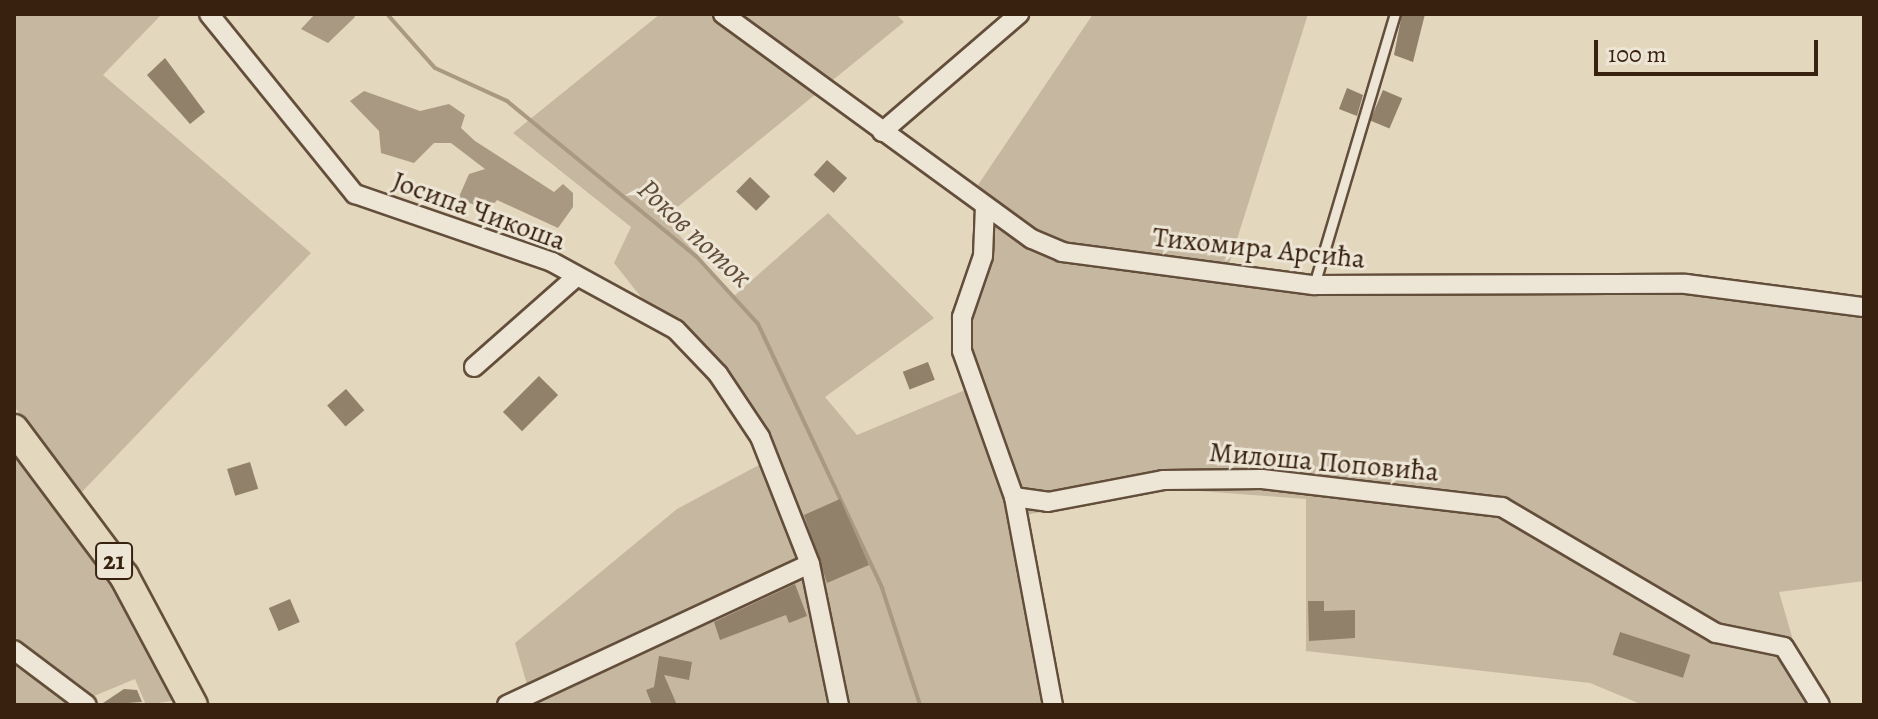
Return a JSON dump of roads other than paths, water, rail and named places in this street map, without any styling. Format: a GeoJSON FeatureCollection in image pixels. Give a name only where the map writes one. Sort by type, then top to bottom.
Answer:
{"type":"FeatureCollection","features":[{"type":"Feature","properties":{"kind":"main road","name":"21"},"geometry":{"type":"LineString","coordinates":[[14,429],[124,576],[192,704]]}},
{"type":"Feature","properties":{"kind":"street","name":"Јосипа Чикоша"},"geometry":{"type":"LineString","coordinates":[[209,14],[355,194],[552,262],[676,330],[718,374],[760,437],[810,564],[839,705]]}},
{"type":"Feature","properties":{"kind":"street","name":"Тихомира Арсића"},"geometry":{"type":"LineString","coordinates":[[723,14],[985,206],[1062,252],[1314,285],[1686,284],[1864,307]]}},
{"type":"Feature","properties":{"kind":"street"},"geometry":{"type":"LineString","coordinates":[[882,132],[1019,14]]}},
{"type":"Feature","properties":{"kind":"street"},"geometry":{"type":"LineString","coordinates":[[985,206],[983,256],[962,317],[962,351],[1014,497],[1053,705]]}},
{"type":"Feature","properties":{"kind":"street"},"geometry":{"type":"LineString","coordinates":[[474,367],[576,277]]}},
{"type":"Feature","properties":{"kind":"street","name":"Милоша Поповића"},"geometry":{"type":"LineString","coordinates":[[1014,497],[1048,502],[1163,480],[1262,479],[1502,507],[1716,633],[1784,647],[1820,705]]}},
{"type":"Feature","properties":{"kind":"street"},"geometry":{"type":"LineString","coordinates":[[507,705],[810,564]]}},
{"type":"Feature","properties":{"kind":"street"},"geometry":{"type":"LineString","coordinates":[[14,650],[87,705]]}},
{"type":"Feature","properties":{"kind":"lane"},"geometry":{"type":"LineString","coordinates":[[1314,285],[1395,14]]}},
{"type":"Feature","properties":{"kind":"waterway","name":"Роков поток"},"geometry":{"type":"LineString","coordinates":[[387,14],[435,68],[507,101],[696,256],[758,324],[882,588],[920,705]]}}]}
